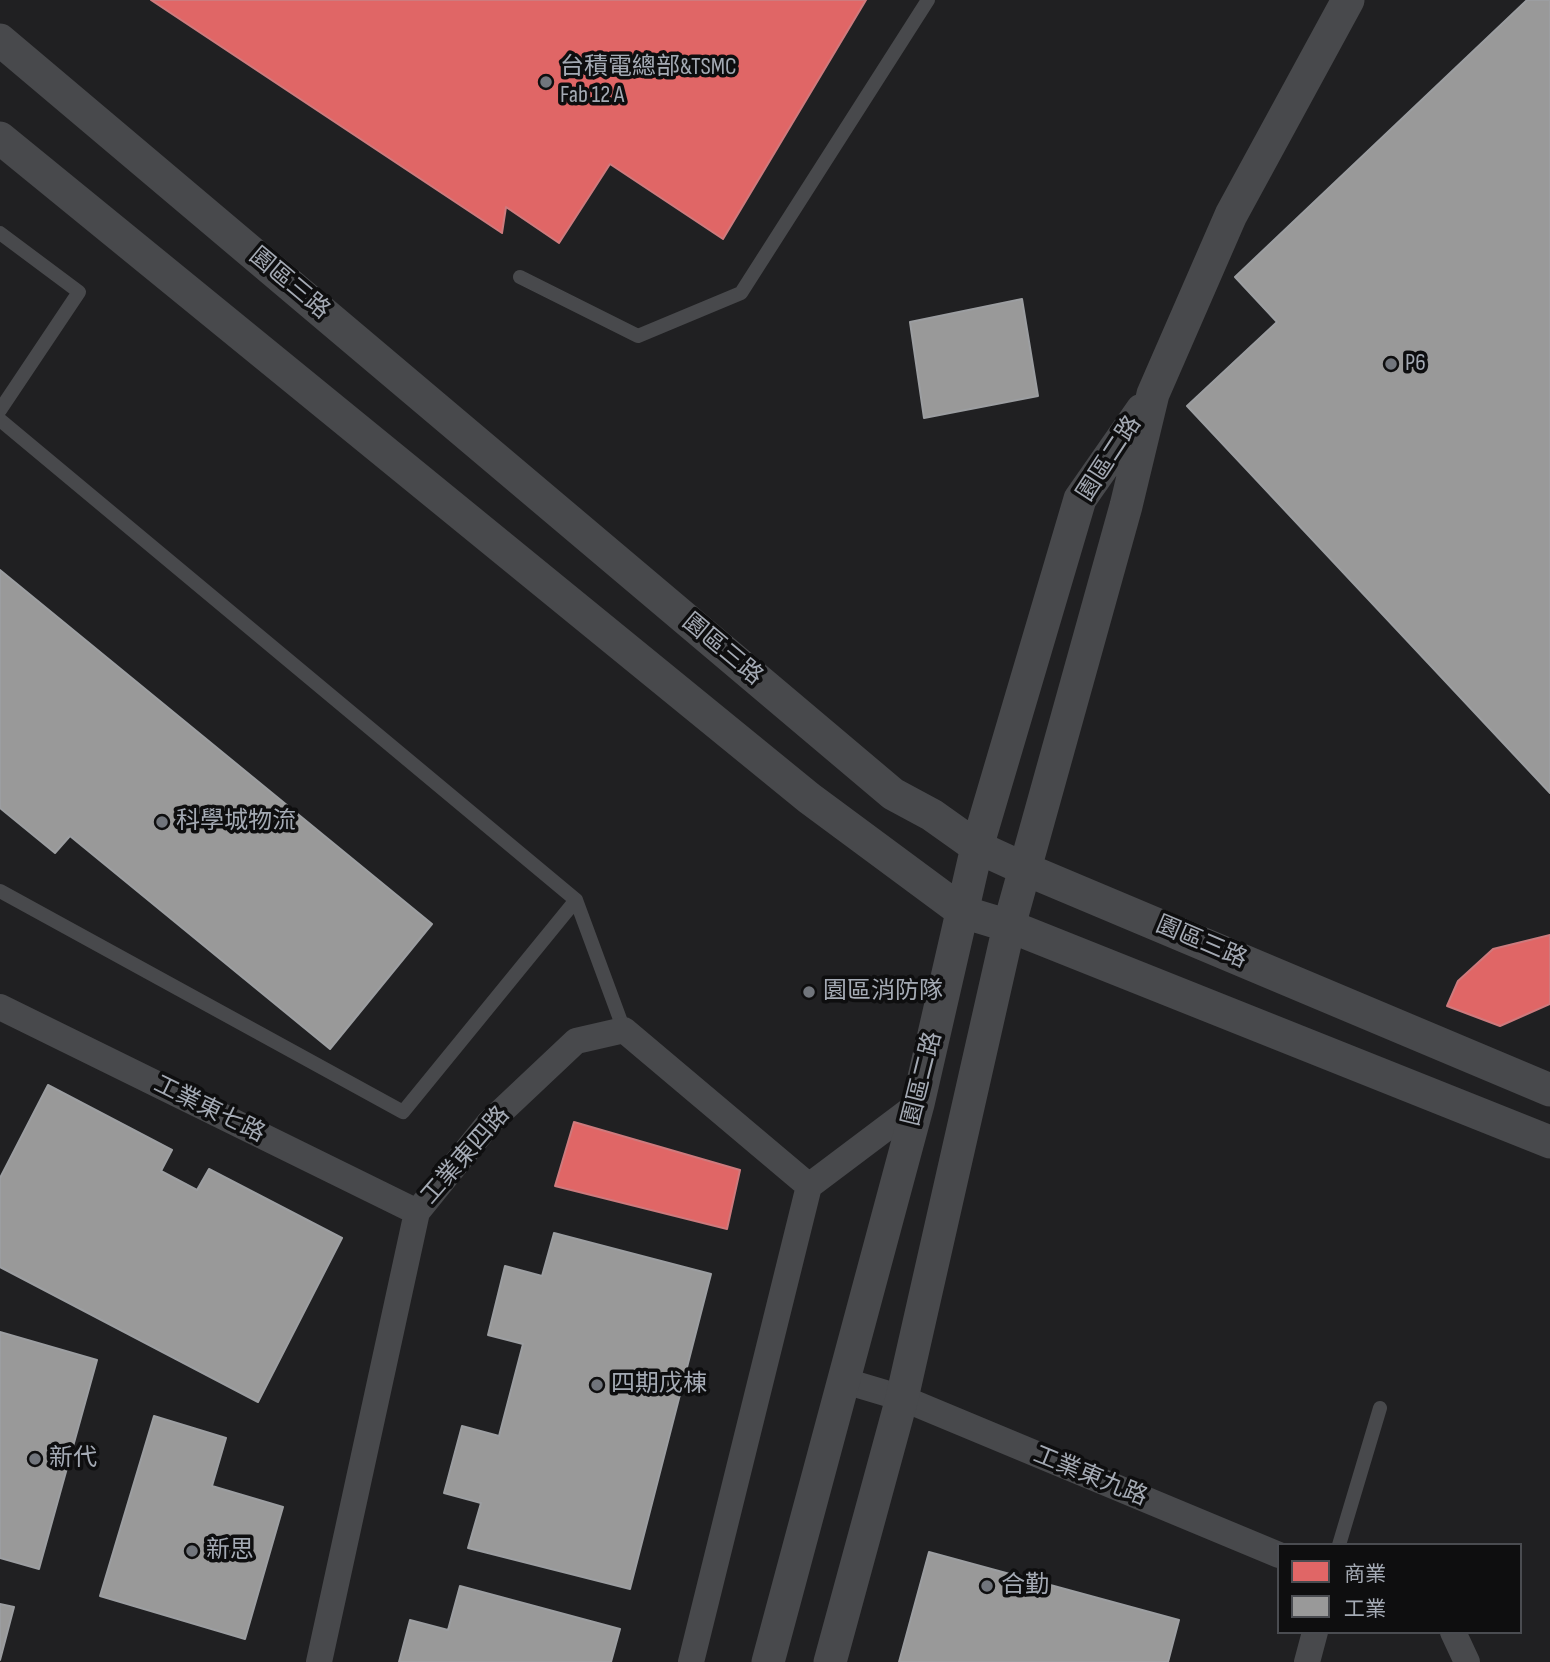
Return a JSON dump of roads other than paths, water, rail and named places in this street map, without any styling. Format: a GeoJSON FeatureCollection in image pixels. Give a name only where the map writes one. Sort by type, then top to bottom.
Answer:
{"type":"FeatureCollection","features":[{"type":"Feature","properties":{"kind":"street","name":"園區二路"},"geometry":{"type":"LineString","coordinates":[[830,1662],[902,1398],[1009,926],[1126,506],[1153,394],[1231,215],[1348,0]]}},
{"type":"Feature","properties":{"kind":"street","name":"園區三路"},"geometry":{"type":"LineString","coordinates":[[0,40],[893,794],[932,815],[977,847],[1025,869],[1550,1090]]}},
{"type":"Feature","properties":{"kind":"street"},"geometry":{"type":"LineString","coordinates":[[0,138],[809,798],[962,912],[1009,926],[1550,1142]]}},
{"type":"Feature","properties":{"kind":"street","name":"園區二路"},"geometry":{"type":"LineString","coordinates":[[768,1662],[918,1104],[977,847],[1080,499],[1153,394]]}},
{"type":"Feature","properties":{"kind":"street","name":"工業東七路"},"geometry":{"type":"LineString","coordinates":[[0,1007],[417,1212]]}},
{"type":"Feature","properties":{"kind":"street"},"geometry":{"type":"LineString","coordinates":[[624,1030],[808,1186]]}},
{"type":"Feature","properties":{"kind":"street","name":"工業東四路"},"geometry":{"type":"LineString","coordinates":[[319,1662],[417,1212],[489,1123],[576,1041],[624,1030]]}},
{"type":"Feature","properties":{"kind":"street"},"geometry":{"type":"LineString","coordinates":[[691,1662],[808,1186],[918,1104]]}},
{"type":"Feature","properties":{"kind":"street","name":"工業東九路"},"geometry":{"type":"LineString","coordinates":[[845,1381],[902,1398],[1277,1554]]}},
{"type":"Feature","properties":{"kind":"street"},"geometry":{"type":"LineString","coordinates":[[1307,1662],[1314,1634]]}},
{"type":"Feature","properties":{"kind":"street"},"geometry":{"type":"LineString","coordinates":[[1454,1634],[1467,1662]]}},
{"type":"Feature","properties":{"kind":"lane"},"geometry":{"type":"LineString","coordinates":[[520,277],[638,336],[741,293],[928,0]]}},
{"type":"Feature","properties":{"kind":"lane"},"geometry":{"type":"LineString","coordinates":[[0,233],[79,292],[3,399]]}},
{"type":"Feature","properties":{"kind":"lane"},"geometry":{"type":"LineString","coordinates":[[0,420],[576,900],[624,1030]]}},
{"type":"Feature","properties":{"kind":"lane"},"geometry":{"type":"LineString","coordinates":[[0,891],[403,1112],[576,900]]}},
{"type":"Feature","properties":{"kind":"lane"},"geometry":{"type":"LineString","coordinates":[[1340,1543],[1380,1408]]}},
{"type":"Feature","properties":{"kind":"place","name":"台積電總部&TSMC Fab 12 A"},"geometry":{"type":"Point","coordinates":[546,82]}},
{"type":"Feature","properties":{"kind":"place","name":"P6"},"geometry":{"type":"Point","coordinates":[1391,364]}},
{"type":"Feature","properties":{"kind":"place","name":"科學城物流"},"geometry":{"type":"Point","coordinates":[162,822]}},
{"type":"Feature","properties":{"kind":"place","name":"園區消防隊"},"geometry":{"type":"Point","coordinates":[809,992]}},
{"type":"Feature","properties":{"kind":"place","name":"四期戊棟"},"geometry":{"type":"Point","coordinates":[597,1385]}},
{"type":"Feature","properties":{"kind":"place","name":"新代"},"geometry":{"type":"Point","coordinates":[35,1459]}},
{"type":"Feature","properties":{"kind":"place","name":"新思"},"geometry":{"type":"Point","coordinates":[192,1551]}},
{"type":"Feature","properties":{"kind":"place","name":"合勤"},"geometry":{"type":"Point","coordinates":[987,1586]}}]}
